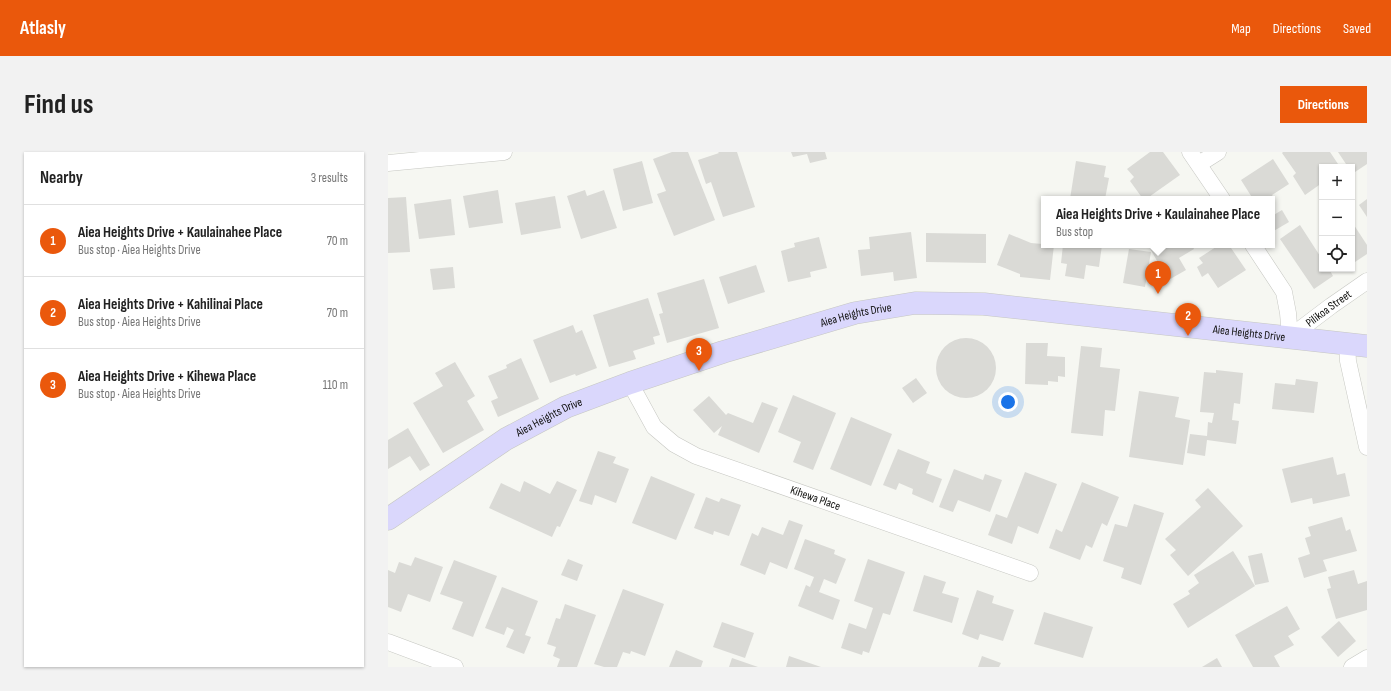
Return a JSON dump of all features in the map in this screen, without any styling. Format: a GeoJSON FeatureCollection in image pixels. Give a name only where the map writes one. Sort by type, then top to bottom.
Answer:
{"type":"FeatureCollection","features":[{"type":"Feature","properties":{"kind":"street"},"geometry":{"type":"LineString","coordinates":[[388,163],[504,152]]}},
{"type":"Feature","properties":{"kind":"street"},"geometry":{"type":"LineString","coordinates":[[1218,152],[1194,158],[1220,196]]}},
{"type":"Feature","properties":{"kind":"street"},"geometry":{"type":"LineString","coordinates":[[1255,248],[1284,292],[1290,337]]}},
{"type":"Feature","properties":{"kind":"street","name":"Pilikoa Street"},"geometry":{"type":"LineString","coordinates":[[1290,337],[1367,281]]}},
{"type":"Feature","properties":{"kind":"street","name":"Aiea Heights Drive"},"geometry":{"type":"LineString","coordinates":[[388,518],[506,439],[566,407],[630,383],[723,352],[855,312],[915,303],[984,304],[1357,345]]}},
{"type":"Feature","properties":{"kind":"street"},"geometry":{"type":"LineString","coordinates":[[1357,345],[1348,361],[1367,447]]}},
{"type":"Feature","properties":{"kind":"street","name":"Kihewa Place"},"geometry":{"type":"LineString","coordinates":[[630,383],[654,427],[674,444],[696,456],[1030,573]]}},
{"type":"Feature","properties":{"kind":"street"},"geometry":{"type":"LineString","coordinates":[[388,642],[455,667]]}},
{"type":"Feature","properties":{"kind":"street"},"geometry":{"type":"LineString","coordinates":[[1352,667],[1367,658]]}},
{"type":"Feature","properties":{"kind":"building"},"geometry":{"type":"Polygon","coordinates":[[[672,152],[688,152],[715,220],[674,236],[657,194],[666,191],[653,159],[672,152]]]}},
{"type":"Feature","properties":{"kind":"building"},"geometry":{"type":"Polygon","coordinates":[[[718,152],[737,152],[755,207],[723,217],[711,182],[706,184],[698,160],[719,153],[718,152]]]}},
{"type":"Feature","properties":{"kind":"building"},"geometry":{"type":"Polygon","coordinates":[[[791,152],[825,152],[827,159],[810,163],[807,154],[793,157],[791,152]]]}},
{"type":"Feature","properties":{"kind":"building"},"geometry":{"type":"Polygon","coordinates":[[[1150,152],[1163,152],[1180,175],[1150,196],[1141,196],[1130,181],[1134,177],[1127,169],[1150,152]]]}},
{"type":"Feature","properties":{"kind":"building"},"geometry":{"type":"Polygon","coordinates":[[[1330,152],[1338,164],[1319,164],[1319,185],[1305,195],[1293,176],[1296,173],[1282,153],[1330,152]]]}},
{"type":"Feature","properties":{"kind":"building"},"geometry":{"type":"Polygon","coordinates":[[[1338,152],[1367,152],[1367,164],[1355,172],[1355,164],[1346,164],[1338,152]]]}},
{"type":"Feature","properties":{"kind":"building"},"geometry":{"type":"Polygon","coordinates":[[[1273,159],[1289,184],[1272,195],[1273,196],[1251,196],[1241,180],[1273,159]]]}},
{"type":"Feature","properties":{"kind":"building"},"geometry":{"type":"Polygon","coordinates":[[[642,161],[653,203],[623,211],[613,169],[642,161]]]}},
{"type":"Feature","properties":{"kind":"building"},"geometry":{"type":"Polygon","coordinates":[[[1076,161],[1106,166],[1104,177],[1109,178],[1106,196],[1070,196],[1076,161]]]}},
{"type":"Feature","properties":{"kind":"building"},"geometry":{"type":"Polygon","coordinates":[[[498,190],[503,223],[469,228],[463,196],[498,190]]]}},
{"type":"Feature","properties":{"kind":"building"},"geometry":{"type":"Polygon","coordinates":[[[585,190],[587,196],[604,190],[617,228],[581,239],[567,196],[585,190]]]}},
{"type":"Feature","properties":{"kind":"building"},"geometry":{"type":"Polygon","coordinates":[[[555,196],[561,228],[521,235],[515,203],[555,196]]]}},
{"type":"Feature","properties":{"kind":"building"},"geometry":{"type":"Polygon","coordinates":[[[406,197],[410,252],[388,253],[388,198],[406,197]]]}},
{"type":"Feature","properties":{"kind":"building"},"geometry":{"type":"Polygon","coordinates":[[[451,199],[455,235],[419,239],[414,204],[451,199]]]}},
{"type":"Feature","properties":{"kind":"building"},"geometry":{"type":"Polygon","coordinates":[[[1367,199],[1367,217],[1359,205],[1367,199]]]}},
{"type":"Feature","properties":{"kind":"building"},"geometry":{"type":"Polygon","coordinates":[[[1282,210],[1289,222],[1275,230],[1275,214],[1282,210]]]}},
{"type":"Feature","properties":{"kind":"building"},"geometry":{"type":"Polygon","coordinates":[[[1300,225],[1319,254],[1319,272],[1331,272],[1333,276],[1314,289],[1280,239],[1300,225]]]}},
{"type":"Feature","properties":{"kind":"building"},"geometry":{"type":"Polygon","coordinates":[[[1355,227],[1367,245],[1367,254],[1355,262],[1355,227]]]}},
{"type":"Feature","properties":{"kind":"building"},"geometry":{"type":"Polygon","coordinates":[[[911,232],[917,278],[894,281],[893,272],[861,276],[858,250],[870,249],[869,237],[911,232]]]}},
{"type":"Feature","properties":{"kind":"building"},"geometry":{"type":"Polygon","coordinates":[[[926,233],[986,234],[986,263],[926,262],[926,233]]]}},
{"type":"Feature","properties":{"kind":"building"},"geometry":{"type":"Polygon","coordinates":[[[1009,234],[1031,243],[1041,244],[1041,248],[1054,248],[1050,280],[1020,277],[1020,274],[997,265],[1009,234]]]}},
{"type":"Feature","properties":{"kind":"building"},"geometry":{"type":"Polygon","coordinates":[[[819,237],[827,268],[810,272],[811,277],[788,282],[781,251],[795,247],[794,243],[819,237]]]}},
{"type":"Feature","properties":{"kind":"building"},"geometry":{"type":"Polygon","coordinates":[[[1063,248],[1102,248],[1099,267],[1086,265],[1084,279],[1065,276],[1067,264],[1061,263],[1063,248]]]}},
{"type":"Feature","properties":{"kind":"building"},"geometry":{"type":"Polygon","coordinates":[[[1150,248],[1194,248],[1179,258],[1186,270],[1158,286],[1150,272],[1160,266],[1150,248]]]}},
{"type":"Feature","properties":{"kind":"building"},"geometry":{"type":"Polygon","coordinates":[[[1214,248],[1231,248],[1246,270],[1218,288],[1208,273],[1202,277],[1197,267],[1203,263],[1199,258],[1214,248]]]}},
{"type":"Feature","properties":{"kind":"building"},"geometry":{"type":"Polygon","coordinates":[[[1129,249],[1151,252],[1145,287],[1123,283],[1129,249]]]}},
{"type":"Feature","properties":{"kind":"building"},"geometry":{"type":"Polygon","coordinates":[[[756,265],[765,292],[728,304],[719,277],[756,265]]]}},
{"type":"Feature","properties":{"kind":"building"},"geometry":{"type":"Polygon","coordinates":[[[453,267],[455,288],[433,290],[430,269],[453,267]]]}},
{"type":"Feature","properties":{"kind":"building"},"geometry":{"type":"Polygon","coordinates":[[[704,279],[719,328],[667,343],[659,314],[663,313],[657,293],[704,279]]]}},
{"type":"Feature","properties":{"kind":"building"},"geometry":{"type":"Polygon","coordinates":[[[648,298],[660,335],[653,337],[655,344],[633,351],[636,359],[609,367],[593,315],[648,298]]]}},
{"type":"Feature","properties":{"kind":"building"},"geometry":{"type":"Polygon","coordinates":[[[573,325],[576,333],[582,330],[597,368],[576,376],[575,374],[550,383],[533,340],[573,325]]]}},
{"type":"Feature","properties":{"kind":"building"},"geometry":{"type":"Polygon","coordinates":[[[960,338],[972,338],[983,343],[991,351],[996,362],[994,380],[983,393],[972,398],[960,398],[949,393],[941,385],[936,374],[936,362],[941,351],[949,343],[960,338]]]}},
{"type":"Feature","properties":{"kind":"building"},"geometry":{"type":"Polygon","coordinates":[[[1026,343],[1048,343],[1047,356],[1065,357],[1065,377],[1058,376],[1058,382],[1048,381],[1048,385],[1025,384],[1026,343]]]}},
{"type":"Feature","properties":{"kind":"building"},"geometry":{"type":"Polygon","coordinates":[[[1081,346],[1102,348],[1100,367],[1120,369],[1115,411],[1105,410],[1103,436],[1071,433],[1081,346]]]}},
{"type":"Feature","properties":{"kind":"building"},"geometry":{"type":"Polygon","coordinates":[[[521,358],[539,399],[498,417],[491,401],[498,398],[488,376],[507,368],[506,365],[521,358]]]}},
{"type":"Feature","properties":{"kind":"building"},"geometry":{"type":"Polygon","coordinates":[[[455,362],[475,396],[467,401],[484,430],[443,453],[413,403],[443,386],[435,373],[455,362]]]}},
{"type":"Feature","properties":{"kind":"building"},"geometry":{"type":"Polygon","coordinates":[[[1216,370],[1243,373],[1240,404],[1234,403],[1232,420],[1239,421],[1236,444],[1207,440],[1205,456],[1187,453],[1190,434],[1207,436],[1208,422],[1212,423],[1214,413],[1200,412],[1204,372],[1216,373],[1216,370]]]}},
{"type":"Feature","properties":{"kind":"building"},"geometry":{"type":"Polygon","coordinates":[[[916,378],[927,393],[913,403],[902,388],[916,378]]]}},
{"type":"Feature","properties":{"kind":"building"},"geometry":{"type":"Polygon","coordinates":[[[1296,379],[1318,382],[1314,413],[1272,409],[1275,383],[1295,385],[1296,379]]]}},
{"type":"Feature","properties":{"kind":"building"},"geometry":{"type":"Polygon","coordinates":[[[1139,391],[1179,397],[1175,417],[1190,420],[1183,465],[1129,457],[1139,391]]]}},
{"type":"Feature","properties":{"kind":"building"},"geometry":{"type":"Polygon","coordinates":[[[793,395],[836,413],[813,470],[793,462],[801,442],[778,432],[793,395]]]}},
{"type":"Feature","properties":{"kind":"building"},"geometry":{"type":"Polygon","coordinates":[[[709,396],[726,415],[728,413],[753,423],[762,402],[778,408],[759,453],[718,435],[722,426],[714,433],[693,410],[709,396]]]}},
{"type":"Feature","properties":{"kind":"building"},"geometry":{"type":"Polygon","coordinates":[[[851,417],[892,434],[871,486],[830,469],[851,417]]]}},
{"type":"Feature","properties":{"kind":"building"},"geometry":{"type":"Polygon","coordinates":[[[408,428],[430,465],[420,471],[410,456],[388,469],[388,440],[408,428]]]}},
{"type":"Feature","properties":{"kind":"building"},"geometry":{"type":"Polygon","coordinates":[[[898,449],[930,462],[926,473],[942,479],[933,503],[912,494],[913,489],[899,483],[896,490],[883,485],[898,449]]]}},
{"type":"Feature","properties":{"kind":"building"},"geometry":{"type":"Polygon","coordinates":[[[598,451],[616,457],[613,463],[629,469],[616,503],[595,495],[592,505],[579,501],[598,451]]]}},
{"type":"Feature","properties":{"kind":"building"},"geometry":{"type":"Polygon","coordinates":[[[1333,457],[1337,475],[1345,473],[1350,496],[1313,504],[1312,498],[1291,503],[1282,469],[1333,457]]]}},
{"type":"Feature","properties":{"kind":"building"},"geometry":{"type":"Polygon","coordinates":[[[954,469],[983,480],[985,474],[1002,480],[990,512],[958,500],[953,512],[939,507],[954,469]]]}},
{"type":"Feature","properties":{"kind":"building"},"geometry":{"type":"Polygon","coordinates":[[[1025,472],[1057,484],[1038,534],[1018,526],[1012,544],[988,535],[996,514],[1007,518],[1025,472]]]}},
{"type":"Feature","properties":{"kind":"building"},"geometry":{"type":"Polygon","coordinates":[[[651,476],[695,494],[676,540],[632,523],[651,476]]]}},
{"type":"Feature","properties":{"kind":"building"},"geometry":{"type":"Polygon","coordinates":[[[524,481],[550,494],[557,481],[577,490],[560,527],[557,526],[552,537],[489,508],[501,483],[520,492],[524,481]]]}},
{"type":"Feature","properties":{"kind":"building"},"geometry":{"type":"Polygon","coordinates":[[[1082,482],[1119,497],[1107,526],[1102,523],[1092,548],[1086,545],[1080,560],[1049,548],[1056,529],[1062,532],[1082,482]]]}},
{"type":"Feature","properties":{"kind":"building"},"geometry":{"type":"Polygon","coordinates":[[[1208,488],[1243,526],[1188,576],[1170,555],[1176,550],[1165,539],[1201,507],[1195,500],[1208,488]]]}},
{"type":"Feature","properties":{"kind":"building"},"geometry":{"type":"Polygon","coordinates":[[[706,497],[719,502],[721,498],[741,505],[729,536],[714,531],[713,535],[694,528],[706,497]]]}},
{"type":"Feature","properties":{"kind":"building"},"geometry":{"type":"Polygon","coordinates":[[[1134,504],[1164,513],[1141,585],[1121,578],[1124,568],[1103,561],[1115,524],[1127,527],[1134,504]]]}},
{"type":"Feature","properties":{"kind":"building"},"geometry":{"type":"Polygon","coordinates":[[[1342,517],[1346,531],[1350,529],[1357,551],[1323,560],[1327,571],[1304,578],[1298,558],[1310,554],[1305,538],[1311,536],[1308,527],[1342,517]]]}},
{"type":"Feature","properties":{"kind":"building"},"geometry":{"type":"Polygon","coordinates":[[[789,520],[803,525],[787,569],[770,562],[765,575],[740,565],[752,533],[758,536],[762,527],[783,535],[789,520]]]}},
{"type":"Feature","properties":{"kind":"building"},"geometry":{"type":"Polygon","coordinates":[[[805,539],[835,550],[834,554],[846,559],[836,584],[824,579],[819,592],[840,600],[833,620],[798,606],[806,585],[810,587],[814,577],[794,569],[805,539]]]}},
{"type":"Feature","properties":{"kind":"building"},"geometry":{"type":"Polygon","coordinates":[[[1233,551],[1255,586],[1188,628],[1173,604],[1190,594],[1188,591],[1199,583],[1194,575],[1233,551]]]}},
{"type":"Feature","properties":{"kind":"building"},"geometry":{"type":"Polygon","coordinates":[[[1262,553],[1269,582],[1255,585],[1248,556],[1262,553]]]}},
{"type":"Feature","properties":{"kind":"building"},"geometry":{"type":"Polygon","coordinates":[[[415,557],[443,567],[430,602],[408,594],[401,612],[388,607],[388,570],[395,573],[399,562],[411,566],[415,557]]]}},
{"type":"Feature","properties":{"kind":"building"},"geometry":{"type":"Polygon","coordinates":[[[568,559],[583,565],[577,581],[561,575],[568,559]]]}},
{"type":"Feature","properties":{"kind":"building"},"geometry":{"type":"Polygon","coordinates":[[[868,559],[905,572],[890,615],[883,613],[869,653],[863,651],[862,655],[841,648],[849,623],[866,629],[873,608],[854,601],[868,559]]]}},
{"type":"Feature","properties":{"kind":"building"},"geometry":{"type":"Polygon","coordinates":[[[454,560],[497,576],[473,637],[452,629],[463,602],[440,594],[454,560]]]}},
{"type":"Feature","properties":{"kind":"building"},"geometry":{"type":"Polygon","coordinates":[[[1354,570],[1358,584],[1367,581],[1367,610],[1336,619],[1327,589],[1331,588],[1328,577],[1354,570]]]}},
{"type":"Feature","properties":{"kind":"building"},"geometry":{"type":"Polygon","coordinates":[[[924,575],[946,582],[942,593],[959,598],[952,623],[913,611],[924,575]]]}},
{"type":"Feature","properties":{"kind":"building"},"geometry":{"type":"Polygon","coordinates":[[[502,587],[538,601],[525,635],[531,637],[524,654],[506,647],[514,630],[507,627],[504,635],[485,628],[502,587]]]}},
{"type":"Feature","properties":{"kind":"building"},"geometry":{"type":"Polygon","coordinates":[[[623,589],[664,604],[645,656],[631,651],[630,654],[623,652],[617,667],[604,667],[594,664],[623,589]]]}},
{"type":"Feature","properties":{"kind":"building"},"geometry":{"type":"Polygon","coordinates":[[[977,590],[994,596],[992,603],[1014,610],[1003,641],[980,634],[978,640],[962,634],[977,590]]]}},
{"type":"Feature","properties":{"kind":"building"},"geometry":{"type":"Polygon","coordinates":[[[565,604],[596,615],[577,667],[557,667],[560,659],[553,656],[556,647],[547,644],[556,618],[560,619],[565,604]]]}},
{"type":"Feature","properties":{"kind":"building"},"geometry":{"type":"Polygon","coordinates":[[[1287,606],[1300,629],[1288,636],[1294,645],[1274,656],[1280,667],[1253,667],[1235,635],[1287,606]]]}},
{"type":"Feature","properties":{"kind":"building"},"geometry":{"type":"Polygon","coordinates":[[[1044,612],[1093,627],[1083,658],[1034,644],[1044,612]]]}},
{"type":"Feature","properties":{"kind":"building"},"geometry":{"type":"Polygon","coordinates":[[[1339,621],[1356,641],[1338,657],[1321,637],[1339,621]]]}},
{"type":"Feature","properties":{"kind":"building"},"geometry":{"type":"Polygon","coordinates":[[[722,622],[754,633],[745,658],[713,647],[722,622]]]}},
{"type":"Feature","properties":{"kind":"building"},"geometry":{"type":"Polygon","coordinates":[[[676,650],[703,661],[701,667],[669,667],[676,650]]]}},
{"type":"Feature","properties":{"kind":"building"},"geometry":{"type":"Polygon","coordinates":[[[789,656],[821,667],[786,667],[789,656]]]}},
{"type":"Feature","properties":{"kind":"building"},"geometry":{"type":"Polygon","coordinates":[[[982,656],[1001,663],[999,667],[978,667],[982,656]]]}},
{"type":"Feature","properties":{"kind":"building"},"geometry":{"type":"Polygon","coordinates":[[[732,658],[758,667],[729,667],[732,658]]]}},
{"type":"Feature","properties":{"kind":"building"},"geometry":{"type":"Polygon","coordinates":[[[1217,658],[1222,667],[1202,667],[1217,658]]]}},
{"type":"Feature","properties":{"kind":"place","name":"Aiea Heights Drive + Kaulainahee Place"},"geometry":{"type":"Point","coordinates":[1158,294]}},
{"type":"Feature","properties":{"kind":"place","name":"Aiea Heights Drive + Kahilinai Place"},"geometry":{"type":"Point","coordinates":[1188,336]}},
{"type":"Feature","properties":{"kind":"place","name":"Aiea Heights Drive + Kihewa Place"},"geometry":{"type":"Point","coordinates":[699,371]}}]}
